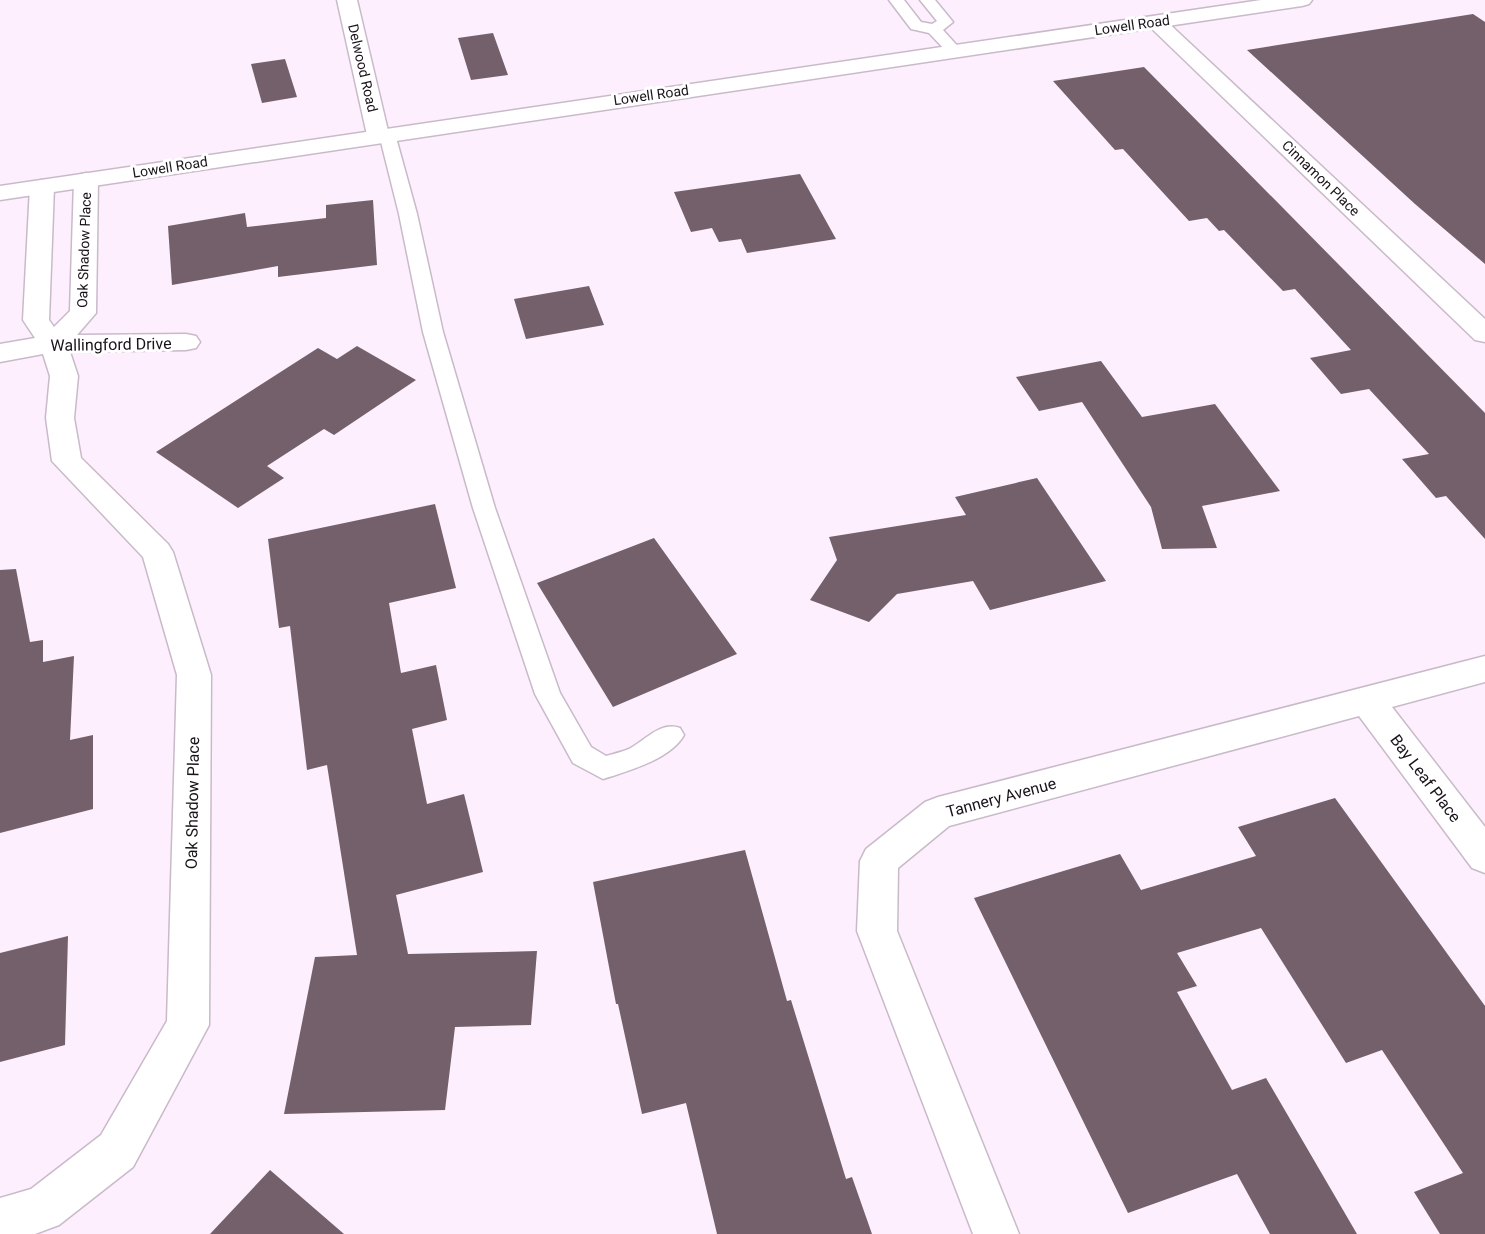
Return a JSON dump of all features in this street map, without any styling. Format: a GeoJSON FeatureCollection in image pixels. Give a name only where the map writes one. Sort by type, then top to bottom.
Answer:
{"type":"FeatureCollection","features":[{"type":"Feature","properties":{"kind":"street","name":"Delwood Road"},"geometry":{"type":"LineString","coordinates":[[347,0],[383,134]]}},
{"type":"Feature","properties":{"kind":"street","name":"Lowell Road"},"geometry":{"type":"LineString","coordinates":[[0,193],[383,134],[1302,0]]}},
{"type":"Feature","properties":{"kind":"street","name":"Cinnamon Place"},"geometry":{"type":"LineString","coordinates":[[1156,22],[1485,334]]}},
{"type":"Feature","properties":{"kind":"street","name":"Oak Shadow Place"},"geometry":{"type":"LineString","coordinates":[[53,344],[84,313],[86,180]]}},
{"type":"Feature","properties":{"kind":"street","name":"Oak Shadow Place"},"geometry":{"type":"LineString","coordinates":[[0,1221],[43,1209],[117,1151],[188,1025],[194,675],[157,552],[67,461],[60,418],[64,376],[53,344],[36,320],[42,187]]}},
{"type":"Feature","properties":{"kind":"street","name":"Wallingford Drive"},"geometry":{"type":"LineString","coordinates":[[0,353],[53,344],[186,342]]}},
{"type":"Feature","properties":{"kind":"street","name":"Tannery Avenue"},"geometry":{"type":"LineString","coordinates":[[996,1234],[877,931],[879,861],[938,813],[1485,669]]}},
{"type":"Feature","properties":{"kind":"street","name":"Bay Leaf Place"},"geometry":{"type":"LineString","coordinates":[[1367,700],[1485,856]]}},
{"type":"Feature","properties":{"kind":"lane"},"geometry":{"type":"LineString","coordinates":[[899,4],[929,2],[946,22],[934,29]]}},
{"type":"Feature","properties":{"kind":"lane"},"geometry":{"type":"LineString","coordinates":[[899,4],[916,26],[934,29],[954,51]]}},
{"type":"Feature","properties":{"kind":"lane"},"geometry":{"type":"LineString","coordinates":[[383,134],[408,214],[436,343],[484,508],[548,694],[582,755],[603,768],[637,757],[671,735]]}},
{"type":"Feature","properties":{"kind":"building"},"geometry":{"type":"Polygon","coordinates":[[[1473,14],[1485,22],[1485,264],[1415,204],[1247,50],[1473,14]]]}},
{"type":"Feature","properties":{"kind":"building"},"geometry":{"type":"Polygon","coordinates":[[[493,33],[508,75],[471,80],[458,38],[493,33]]]}},
{"type":"Feature","properties":{"kind":"building"},"geometry":{"type":"Polygon","coordinates":[[[285,59],[297,97],[262,103],[251,64],[285,59]]]}},
{"type":"Feature","properties":{"kind":"building"},"geometry":{"type":"Polygon","coordinates":[[[1144,67],[1485,413],[1485,539],[1446,496],[1436,498],[1402,459],[1429,454],[1369,389],[1341,394],[1310,358],[1351,350],[1295,289],[1283,291],[1224,230],[1219,231],[1207,218],[1189,221],[1123,149],[1115,150],[1053,81],[1144,67]]]}},
{"type":"Feature","properties":{"kind":"building"},"geometry":{"type":"Polygon","coordinates":[[[800,174],[836,239],[747,253],[741,239],[719,242],[712,228],[691,232],[674,192],[800,174]]]}},
{"type":"Feature","properties":{"kind":"building"},"geometry":{"type":"Polygon","coordinates":[[[373,200],[377,265],[278,277],[278,266],[172,285],[168,226],[245,213],[247,227],[326,218],[326,205],[373,200]]]}},
{"type":"Feature","properties":{"kind":"building"},"geometry":{"type":"Polygon","coordinates":[[[589,286],[604,325],[526,339],[514,299],[589,286]]]}},
{"type":"Feature","properties":{"kind":"building"},"geometry":{"type":"Polygon","coordinates":[[[357,346],[416,380],[334,435],[324,429],[267,466],[284,478],[238,508],[156,452],[318,348],[337,359],[357,346]]]}},
{"type":"Feature","properties":{"kind":"building"},"geometry":{"type":"Polygon","coordinates":[[[1101,361],[1142,417],[1215,404],[1280,491],[1202,506],[1217,548],[1162,549],[1151,507],[1082,402],[1039,411],[1016,377],[1101,361]]]}},
{"type":"Feature","properties":{"kind":"building"},"geometry":{"type":"Polygon","coordinates":[[[1037,478],[1106,581],[990,610],[973,581],[897,594],[869,622],[810,600],[837,560],[829,537],[966,515],[955,497],[1037,478]]]}},
{"type":"Feature","properties":{"kind":"building"},"geometry":{"type":"Polygon","coordinates":[[[435,504],[456,588],[389,603],[401,673],[436,665],[447,720],[412,729],[427,804],[464,794],[483,872],[396,895],[408,954],[537,951],[531,1025],[455,1027],[445,1110],[284,1114],[315,957],[357,955],[327,765],[307,770],[290,626],[279,628],[268,539],[435,504]]]}},
{"type":"Feature","properties":{"kind":"building"},"geometry":{"type":"Polygon","coordinates":[[[654,538],[737,654],[613,707],[537,583],[654,538]]]}},
{"type":"Feature","properties":{"kind":"building"},"geometry":{"type":"Polygon","coordinates":[[[16,569],[30,642],[43,640],[43,662],[74,656],[70,740],[93,735],[93,809],[0,833],[0,570],[16,569]]]}},
{"type":"Feature","properties":{"kind":"building"},"geometry":{"type":"Polygon","coordinates":[[[1335,798],[1485,1006],[1485,1234],[1440,1234],[1414,1192],[1463,1173],[1382,1050],[1346,1063],[1261,928],[1177,953],[1197,986],[1177,992],[1232,1090],[1266,1078],[1357,1234],[1270,1234],[1237,1174],[1128,1213],[974,898],[1120,854],[1141,890],[1256,856],[1238,827],[1335,798]]]}},
{"type":"Feature","properties":{"kind":"building"},"geometry":{"type":"Polygon","coordinates":[[[745,850],[787,1001],[791,1000],[846,1179],[852,1177],[872,1234],[717,1234],[686,1103],[642,1114],[618,1004],[616,1004],[593,882],[745,850]]]}},
{"type":"Feature","properties":{"kind":"building"},"geometry":{"type":"Polygon","coordinates":[[[68,936],[65,1045],[0,1062],[0,953],[68,936]]]}},
{"type":"Feature","properties":{"kind":"building"},"geometry":{"type":"Polygon","coordinates":[[[270,1170],[344,1234],[210,1234],[270,1170]]]}}]}
